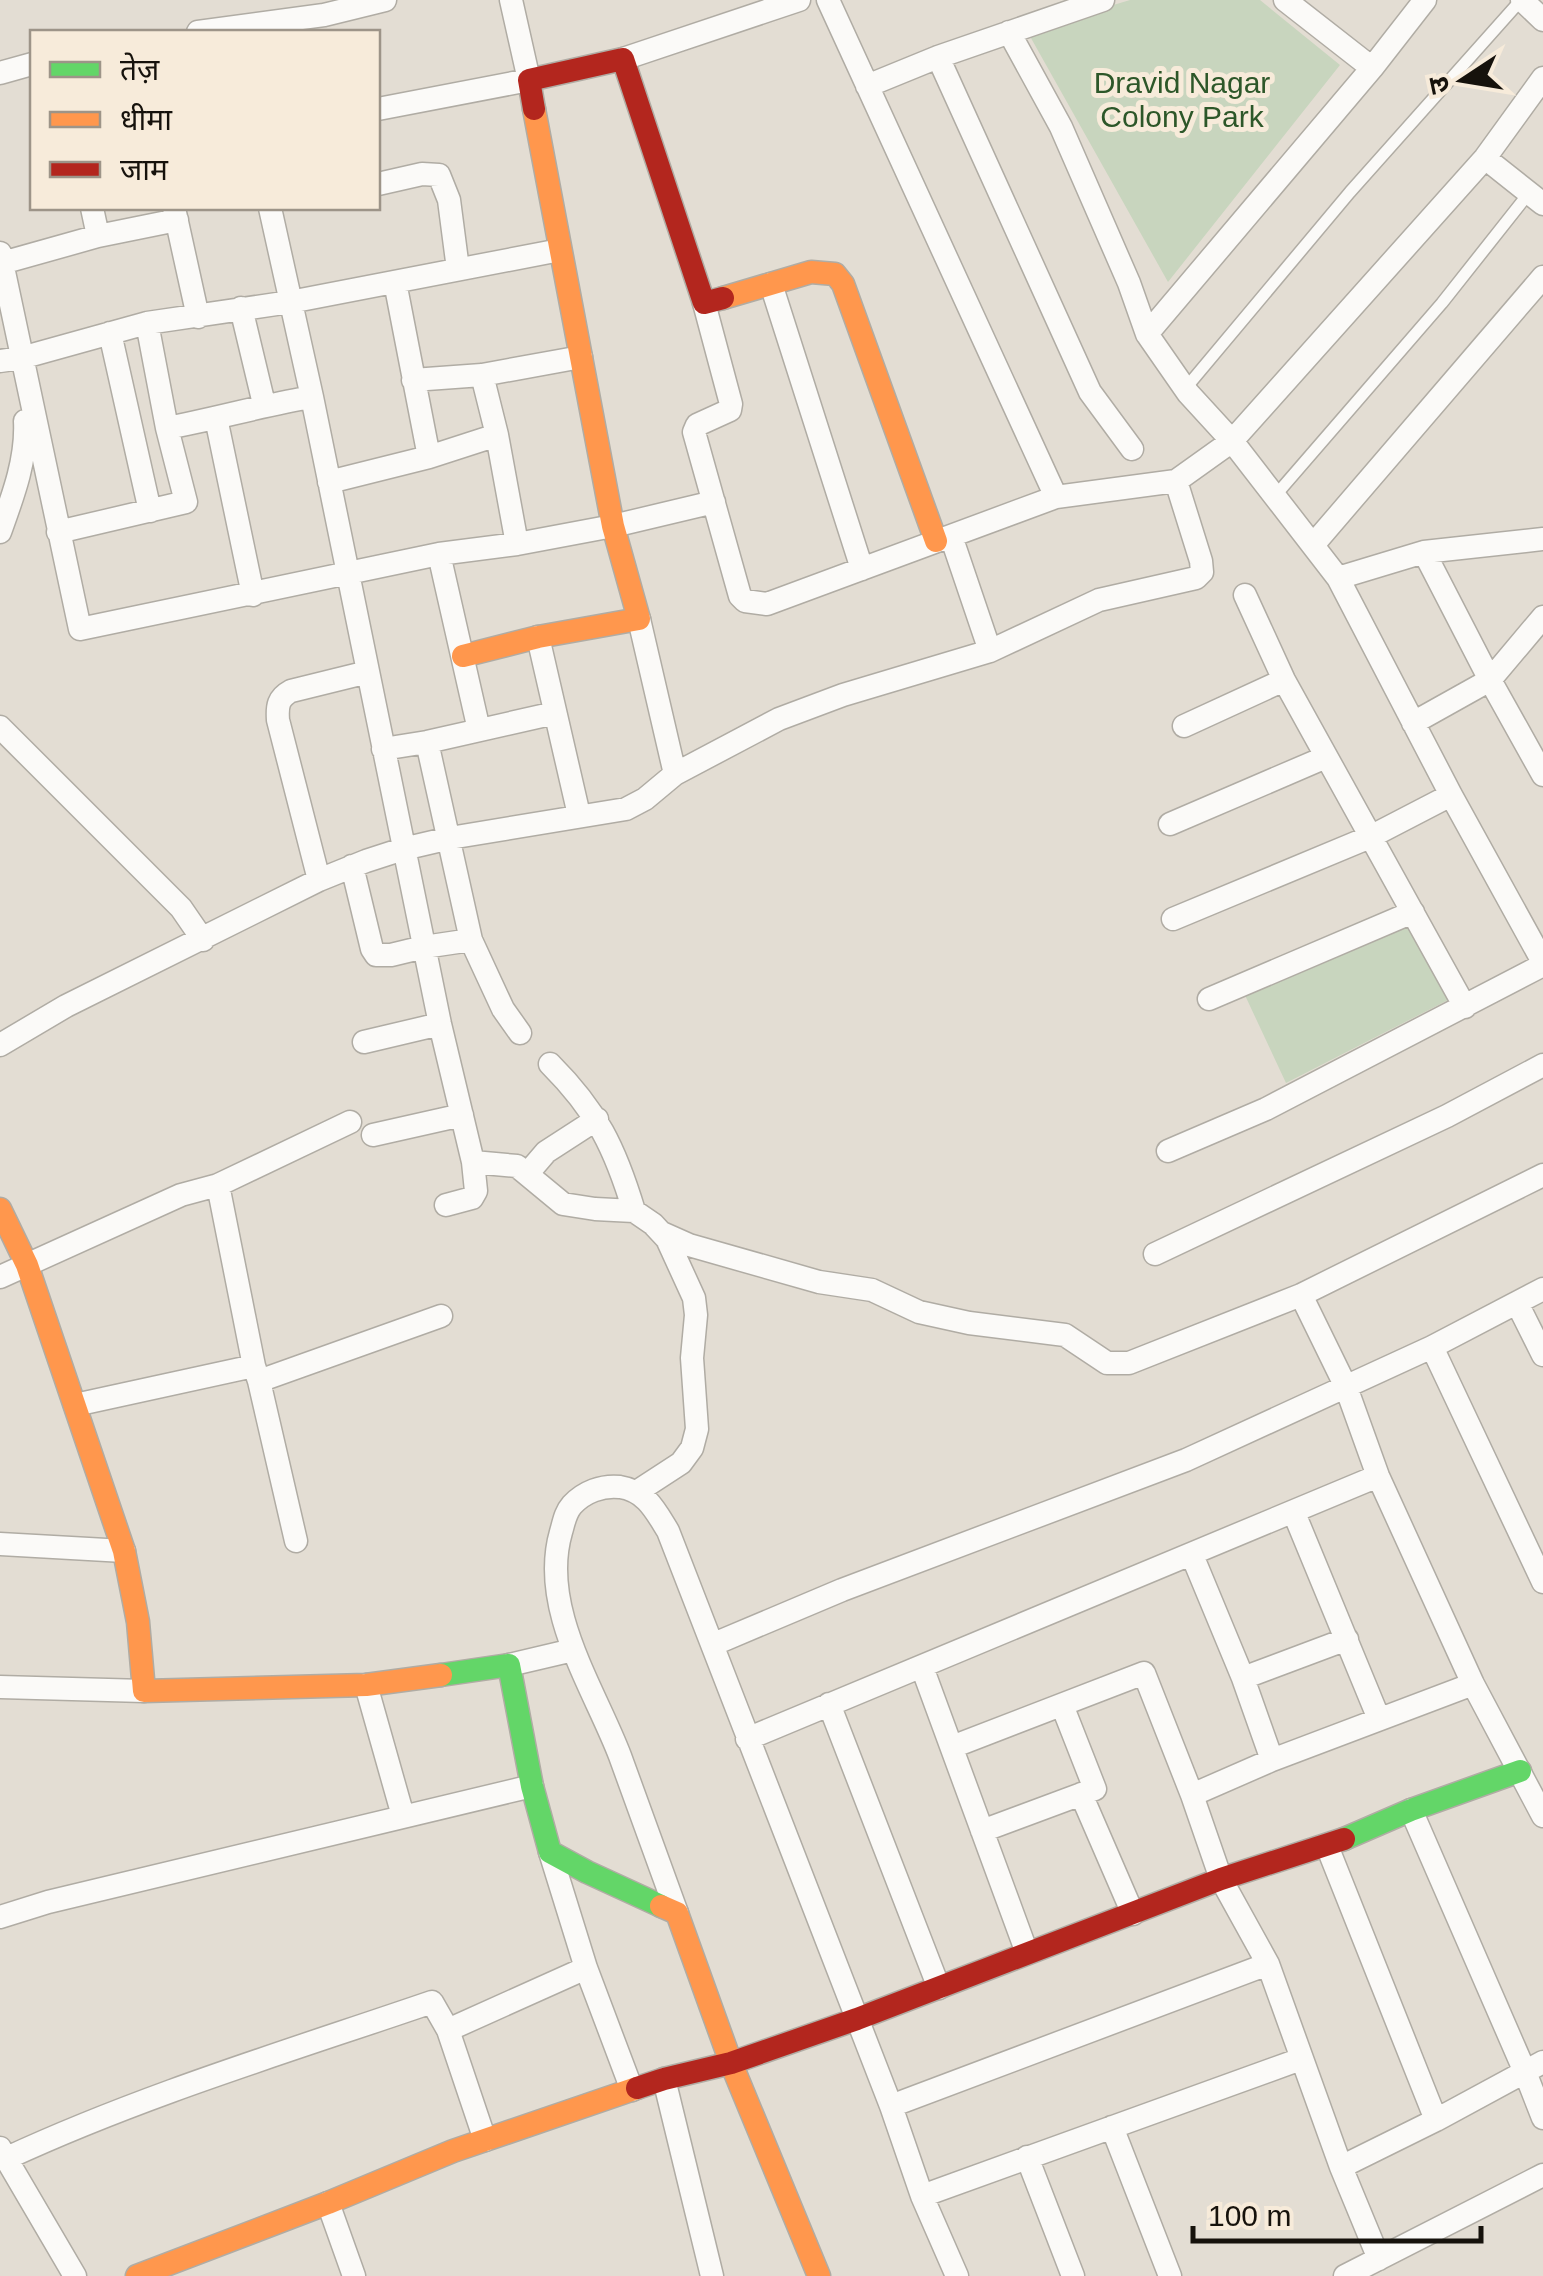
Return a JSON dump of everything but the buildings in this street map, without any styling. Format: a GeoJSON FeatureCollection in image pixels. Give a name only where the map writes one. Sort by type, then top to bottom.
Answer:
{"type":"FeatureCollection","features":[{"type":"Feature","properties":{"kind":"street"},"geometry":{"type":"LineString","coordinates":[[233,30],[326,24],[385,0]]}},
{"type":"Feature","properties":{"kind":"street"},"geometry":{"type":"LineString","coordinates":[[511,0],[614,526],[675,774]]}},
{"type":"Feature","properties":{"kind":"street"},"geometry":{"type":"LineString","coordinates":[[380,110],[623,59],[799,0]]}},
{"type":"Feature","properties":{"kind":"street"},"geometry":{"type":"LineString","coordinates":[[828,0],[1056,497]]}},
{"type":"Feature","properties":{"kind":"street"},"geometry":{"type":"LineString","coordinates":[[867,86],[1103,0]]}},
{"type":"Feature","properties":{"kind":"street"},"geometry":{"type":"LineString","coordinates":[[1286,0],[1372,68]]}},
{"type":"Feature","properties":{"kind":"street"},"geometry":{"type":"LineString","coordinates":[[1521,0],[1543,20]]}},
{"type":"Feature","properties":{"kind":"street"},"geometry":{"type":"LineString","coordinates":[[1148,334],[1372,68],[1418,2]]}},
{"type":"Feature","properties":{"kind":"street"},"geometry":{"type":"LineString","coordinates":[[1009,32],[1061,127],[1148,334],[1186,389],[1232,441],[1338,578],[1543,964],[1266,1108],[1168,1151]]}},
{"type":"Feature","properties":{"kind":"street"},"geometry":{"type":"LineString","coordinates":[[938,57],[1090,392],[1132,449]]}},
{"type":"Feature","properties":{"kind":"street"},"geometry":{"type":"LineString","coordinates":[[623,59],[704,303],[732,404],[726,414],[694,427],[694,434],[740,596],[745,602],[766,604],[1056,497],[1176,481],[1232,441],[1536,105],[1543,78]]}},
{"type":"Feature","properties":{"kind":"street"},"geometry":{"type":"LineString","coordinates":[[0,73],[30,65]]}},
{"type":"Feature","properties":{"kind":"street"},"geometry":{"type":"LineString","coordinates":[[1486,158],[1536,199]]}},
{"type":"Feature","properties":{"kind":"street"},"geometry":{"type":"LineString","coordinates":[[380,184],[422,174],[438,175],[449,200],[458,270]]}},
{"type":"Feature","properties":{"kind":"street"},"geometry":{"type":"LineString","coordinates":[[92,210],[98,236]]}},
{"type":"Feature","properties":{"kind":"street"},"geometry":{"type":"LineString","coordinates":[[273,210],[440,1024],[462,1116],[483,1162],[472,1198],[446,1205]]}},
{"type":"Feature","properties":{"kind":"street"},"geometry":{"type":"LineString","coordinates":[[0,532],[26,439],[11,359],[1,258],[175,214],[198,316]]}},
{"type":"Feature","properties":{"kind":"street"},"geometry":{"type":"LineString","coordinates":[[11,359],[147,324],[290,302],[560,250]]}},
{"type":"Feature","properties":{"kind":"street"},"geometry":{"type":"LineString","coordinates":[[704,303],[821,272],[836,274],[844,284],[990,652]]}},
{"type":"Feature","properties":{"kind":"street"},"geometry":{"type":"LineString","coordinates":[[1313,545],[1543,277]]}},
{"type":"Feature","properties":{"kind":"street"},"geometry":{"type":"LineString","coordinates":[[395,282],[429,457]]}},
{"type":"Feature","properties":{"kind":"street"},"geometry":{"type":"LineString","coordinates":[[771,284],[862,569]]}},
{"type":"Feature","properties":{"kind":"street"},"geometry":{"type":"LineString","coordinates":[[241,308],[264,404]]}},
{"type":"Feature","properties":{"kind":"street"},"geometry":{"type":"LineString","coordinates":[[58,532],[186,502],[147,324]]}},
{"type":"Feature","properties":{"kind":"street"},"geometry":{"type":"LineString","coordinates":[[110,334],[150,510]]}},
{"type":"Feature","properties":{"kind":"street"},"geometry":{"type":"LineString","coordinates":[[413,380],[482,375],[581,357]]}},
{"type":"Feature","properties":{"kind":"street"},"geometry":{"type":"LineString","coordinates":[[11,359],[80,629],[439,554],[614,526],[714,502]]}},
{"type":"Feature","properties":{"kind":"street"},"geometry":{"type":"LineString","coordinates":[[482,375],[517,544]]}},
{"type":"Feature","properties":{"kind":"street"},"geometry":{"type":"LineString","coordinates":[[167,428],[264,404],[312,397]]}},
{"type":"Feature","properties":{"kind":"street"},"geometry":{"type":"LineString","coordinates":[[216,418],[252,595]]}},
{"type":"Feature","properties":{"kind":"street"},"geometry":{"type":"LineString","coordinates":[[328,482],[497,435]]}},
{"type":"Feature","properties":{"kind":"street"},"geometry":{"type":"LineString","coordinates":[[0,1044],[66,1006],[352,866],[402,848],[450,838],[626,809],[645,800],[675,774],[780,719],[844,695],[990,652],[1099,600],[1196,578],[1202,572],[1201,562],[1176,481]]}},
{"type":"Feature","properties":{"kind":"street"},"geometry":{"type":"LineString","coordinates":[[1338,578],[1424,552],[1543,539]]}},
{"type":"Feature","properties":{"kind":"street"},"geometry":{"type":"LineString","coordinates":[[1424,552],[1490,680],[1541,766]]}},
{"type":"Feature","properties":{"kind":"street"},"geometry":{"type":"LineString","coordinates":[[439,554],[479,730]]}},
{"type":"Feature","properties":{"kind":"street"},"geometry":{"type":"LineString","coordinates":[[1245,595],[1284,680],[1465,1006]]}},
{"type":"Feature","properties":{"kind":"street"},"geometry":{"type":"LineString","coordinates":[[1413,723],[1490,680],[1543,618]]}},
{"type":"Feature","properties":{"kind":"street"},"geometry":{"type":"LineString","coordinates":[[462,656],[538,637],[639,619]]}},
{"type":"Feature","properties":{"kind":"street"},"geometry":{"type":"LineString","coordinates":[[538,637],[579,815]]}},
{"type":"Feature","properties":{"kind":"street"},"geometry":{"type":"LineString","coordinates":[[320,880],[277,707],[290,690],[368,672]]}},
{"type":"Feature","properties":{"kind":"street"},"geometry":{"type":"LineString","coordinates":[[1184,726],[1284,680]]}},
{"type":"Feature","properties":{"kind":"street"},"geometry":{"type":"LineString","coordinates":[[384,749],[555,713]]}},
{"type":"Feature","properties":{"kind":"street"},"geometry":{"type":"LineString","coordinates":[[0,727],[182,908],[203,940]]}},
{"type":"Feature","properties":{"kind":"street"},"geometry":{"type":"LineString","coordinates":[[427,742],[470,940],[503,1010],[520,1033]]}},
{"type":"Feature","properties":{"kind":"street"},"geometry":{"type":"LineString","coordinates":[[1170,824],[1326,756]]}},
{"type":"Feature","properties":{"kind":"street"},"geometry":{"type":"LineString","coordinates":[[1173,919],[1370,837],[1451,796]]}},
{"type":"Feature","properties":{"kind":"street"},"geometry":{"type":"LineString","coordinates":[[352,866],[376,955],[470,940]]}},
{"type":"Feature","properties":{"kind":"street"},"geometry":{"type":"LineString","coordinates":[[1209,999],[1413,912]]}},
{"type":"Feature","properties":{"kind":"street"},"geometry":{"type":"LineString","coordinates":[[364,1042],[440,1024]]}},
{"type":"Feature","properties":{"kind":"street"},"geometry":{"type":"LineString","coordinates":[[550,1064],[597,1119],[634,1211]]}},
{"type":"Feature","properties":{"kind":"street"},"geometry":{"type":"LineString","coordinates":[[1155,1254],[1448,1116],[1543,1065]]}},
{"type":"Feature","properties":{"kind":"street"},"geometry":{"type":"LineString","coordinates":[[373,1135],[462,1116]]}},
{"type":"Feature","properties":{"kind":"street"},"geometry":{"type":"LineString","coordinates":[[523,1170],[597,1119]]}},
{"type":"Feature","properties":{"kind":"street"},"geometry":{"type":"LineString","coordinates":[[0,1278],[181,1195],[218,1185],[350,1122]]}},
{"type":"Feature","properties":{"kind":"street"},"geometry":{"type":"LineString","coordinates":[[483,1162],[523,1170],[564,1204],[634,1211],[666,1239],[694,1298],[692,1358],[697,1429],[692,1448],[681,1463],[638,1491]]}},
{"type":"Feature","properties":{"kind":"street"},"geometry":{"type":"LineString","coordinates":[[662,1234],[819,1282],[872,1290],[919,1312],[969,1323],[1066,1335],[1108,1363],[1129,1363],[1300,1295],[1543,1175]]}},
{"type":"Feature","properties":{"kind":"street"},"geometry":{"type":"LineString","coordinates":[[218,1185],[256,1374],[296,1542]]}},
{"type":"Feature","properties":{"kind":"street"},"geometry":{"type":"LineString","coordinates":[[0,1209],[27,1265],[124,1551],[138,1622],[144,1691]]}},
{"type":"Feature","properties":{"kind":"street"},"geometry":{"type":"LineString","coordinates":[[714,1644],[842,1590],[1186,1460],[1432,1346],[1543,1289]]}},
{"type":"Feature","properties":{"kind":"street"},"geometry":{"type":"LineString","coordinates":[[1300,1295],[1346,1387],[1378,1476],[1474,1684],[1543,1816]]}},
{"type":"Feature","properties":{"kind":"street"},"geometry":{"type":"LineString","coordinates":[[1517,1303],[1543,1355]]}},
{"type":"Feature","properties":{"kind":"street"},"geometry":{"type":"LineString","coordinates":[[75,1405],[256,1374],[441,1316]]}},
{"type":"Feature","properties":{"kind":"street"},"geometry":{"type":"LineString","coordinates":[[1432,1346],[1543,1582]]}},
{"type":"Feature","properties":{"kind":"street"},"geometry":{"type":"LineString","coordinates":[[747,1738],[1378,1476]]}},
{"type":"Feature","properties":{"kind":"street"},"geometry":{"type":"LineString","coordinates":[[819,2276],[731,2062],[621,1759],[573,1650],[557,1594],[558,1544],[567,1511],[579,1497],[594,1490],[616,1486],[638,1491],[668,1531],[922,2196],[957,2276]]}},
{"type":"Feature","properties":{"kind":"street"},"geometry":{"type":"LineString","coordinates":[[1294,1513],[1379,1719]]}},
{"type":"Feature","properties":{"kind":"street"},"geometry":{"type":"LineString","coordinates":[[0,1544],[124,1551]]}},
{"type":"Feature","properties":{"kind":"street"},"geometry":{"type":"LineString","coordinates":[[1192,1554],[1272,1760]]}},
{"type":"Feature","properties":{"kind":"street"},"geometry":{"type":"LineString","coordinates":[[1243,1678],[1347,1639]]}},
{"type":"Feature","properties":{"kind":"street"},"geometry":{"type":"LineString","coordinates":[[0,1687],[144,1691],[366,1685],[509,1665],[573,1650]]}},
{"type":"Feature","properties":{"kind":"street"},"geometry":{"type":"LineString","coordinates":[[509,1665],[532,1786],[550,1852],[586,1968],[632,2090]]}},
{"type":"Feature","properties":{"kind":"street"},"geometry":{"type":"LineString","coordinates":[[922,1667],[1027,1954]]}},
{"type":"Feature","properties":{"kind":"street"},"geometry":{"type":"LineString","coordinates":[[952,1747],[1144,1673],[1221,1879],[1268,1964],[1340,2167],[1379,2259]]}},
{"type":"Feature","properties":{"kind":"street"},"geometry":{"type":"LineString","coordinates":[[1192,1795],[1272,1760],[1474,1684]]}},
{"type":"Feature","properties":{"kind":"street"},"geometry":{"type":"LineString","coordinates":[[366,1685],[403,1816]]}},
{"type":"Feature","properties":{"kind":"street"},"geometry":{"type":"LineString","coordinates":[[829,1704],[939,1988]]}},
{"type":"Feature","properties":{"kind":"street"},"geometry":{"type":"LineString","coordinates":[[982,1831],[1096,1789],[1062,1705]]}},
{"type":"Feature","properties":{"kind":"street"},"geometry":{"type":"LineString","coordinates":[[137,2276],[485,2140],[664,2078],[731,2062],[857,2019],[1221,1879],[1327,1846],[1410,1810],[1520,1770]]}},
{"type":"Feature","properties":{"kind":"street"},"geometry":{"type":"LineString","coordinates":[[0,1918],[48,1902],[532,1786]]}},
{"type":"Feature","properties":{"kind":"street"},"geometry":{"type":"LineString","coordinates":[[1081,1794],[1133,1914]]}},
{"type":"Feature","properties":{"kind":"street"},"geometry":{"type":"LineString","coordinates":[[1410,1810],[1534,2067],[1543,2118]]}},
{"type":"Feature","properties":{"kind":"street"},"geometry":{"type":"LineString","coordinates":[[1327,1846],[1436,2120]]}},
{"type":"Feature","properties":{"kind":"street"},"geometry":{"type":"LineString","coordinates":[[550,1852],[677,1913]]}},
{"type":"Feature","properties":{"kind":"street"},"geometry":{"type":"LineString","coordinates":[[890,2106],[1268,1964]]}},
{"type":"Feature","properties":{"kind":"street"},"geometry":{"type":"LineString","coordinates":[[448,2030],[586,1968]]}},
{"type":"Feature","properties":{"kind":"street"},"geometry":{"type":"LineString","coordinates":[[75,2276],[3,2153],[432,2002],[448,2030],[485,2140]]}},
{"type":"Feature","properties":{"kind":"street"},"geometry":{"type":"LineString","coordinates":[[922,2196],[1301,2059]]}},
{"type":"Feature","properties":{"kind":"street"},"geometry":{"type":"LineString","coordinates":[[1340,2167],[1534,2067]]}},
{"type":"Feature","properties":{"kind":"street"},"geometry":{"type":"LineString","coordinates":[[664,2078],[712,2276]]}},
{"type":"Feature","properties":{"kind":"street"},"geometry":{"type":"LineString","coordinates":[[1112,2127],[1170,2276]]}},
{"type":"Feature","properties":{"kind":"street"},"geometry":{"type":"LineString","coordinates":[[1026,2157],[1073,2276]]}},
{"type":"Feature","properties":{"kind":"street"},"geometry":{"type":"LineString","coordinates":[[1345,2276],[1543,2175]]}},
{"type":"Feature","properties":{"kind":"street"},"geometry":{"type":"LineString","coordinates":[[328,2202],[354,2276]]}},
{"type":"Feature","properties":{"kind":"lane"},"geometry":{"type":"LineString","coordinates":[[1186,389],[1350,192],[1521,0]]}},
{"type":"Feature","properties":{"kind":"lane"},"geometry":{"type":"LineString","coordinates":[[1275,496],[1536,199]]}},
{"type":"Feature","properties":{"kind":"green space","name":"Dravid Nagar Colony Park"},"geometry":{"type":"Polygon","coordinates":[[[1130,0],[1260,0],[1340,65],[1168,282],[1027,31],[1130,0]]]}},
{"type":"Feature","properties":{"kind":"green space"},"geometry":{"type":"Polygon","coordinates":[[[1414,918],[1452,998],[1286,1083],[1243,991],[1414,918]]]}},
{"type":"Feature","properties":{"kind":"traffic: fast"},"geometry":{"type":"LineString","coordinates":[[441,1675],[509,1665],[532,1786],[550,1852],[661,1906]]}},
{"type":"Feature","properties":{"kind":"traffic: fast"},"geometry":{"type":"LineString","coordinates":[[1344,1839],[1520,1771]]}},
{"type":"Feature","properties":{"kind":"traffic: slow"},"geometry":{"type":"LineString","coordinates":[[463,656],[538,637],[639,619],[613,526],[534,109]]}},
{"type":"Feature","properties":{"kind":"traffic: slow"},"geometry":{"type":"LineString","coordinates":[[723,298],[811,272],[835,274],[843,284],[936,541]]}},
{"type":"Feature","properties":{"kind":"traffic: slow"},"geometry":{"type":"LineString","coordinates":[[0,1209],[27,1265],[124,1551],[138,1622],[144,1691],[366,1685],[441,1675]]}},
{"type":"Feature","properties":{"kind":"traffic: slow"},"geometry":{"type":"LineString","coordinates":[[661,1906],[677,1913],[731,2063],[819,2276]]}},
{"type":"Feature","properties":{"kind":"traffic: slow"},"geometry":{"type":"LineString","coordinates":[[137,2276],[453,2151],[637,2088]]}},
{"type":"Feature","properties":{"kind":"traffic: jam"},"geometry":{"type":"LineString","coordinates":[[534,109],[529,80],[623,59],[704,303],[723,298]]}},
{"type":"Feature","properties":{"kind":"traffic: jam"},"geometry":{"type":"LineString","coordinates":[[637,2088],[731,2063],[857,2019],[1221,1879],[1344,1839]]}}]}
